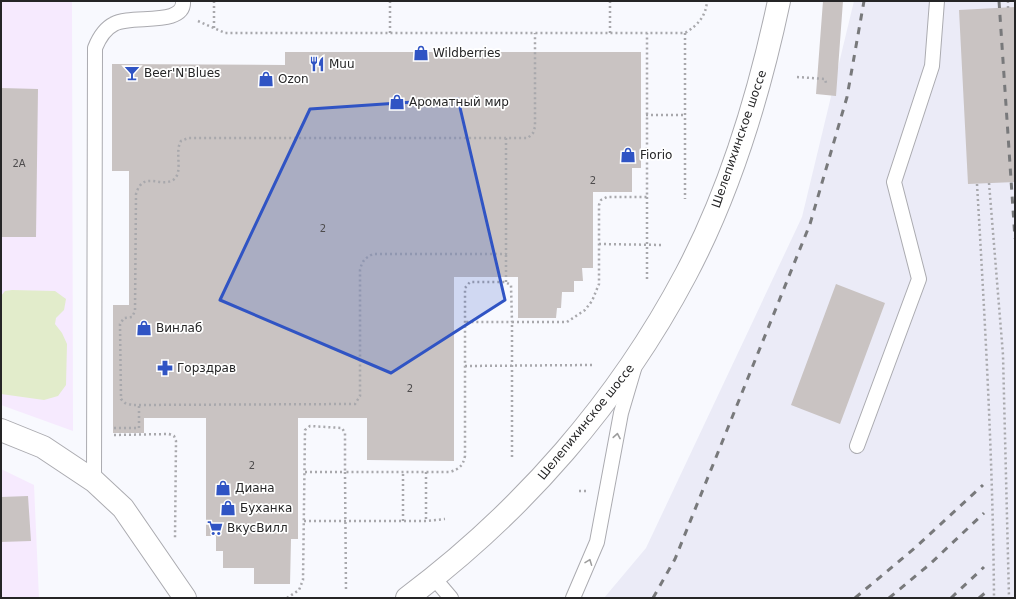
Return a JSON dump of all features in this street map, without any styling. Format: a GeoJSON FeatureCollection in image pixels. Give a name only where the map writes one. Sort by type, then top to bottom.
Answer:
{"type":"FeatureCollection","features":[{"type":"Feature","properties":{"kind":"street","name":"Шелепихинское шоссе"},"geometry":{"type":"LineString","coordinates":[[407,598],[434,578],[489,532],[541,479],[602,405],[640,352],[686,274],[728,179],[760,86],[779,1]]}},
{"type":"Feature","properties":{"kind":"street"},"geometry":{"type":"LineString","coordinates":[[1,430],[27,439],[65,460],[94,480],[123,508],[185,598]]}},
{"type":"Feature","properties":{"kind":"lane"},"geometry":{"type":"LineString","coordinates":[[857,446],[919,279],[894,182],[932,66],[937,1]]}},
{"type":"Feature","properties":{"kind":"lane"},"geometry":{"type":"LineString","coordinates":[[94,480],[95,48],[99,38],[114,23],[129,18],[170,18],[182,6]]}},
{"type":"Feature","properties":{"kind":"lane"},"geometry":{"type":"LineString","coordinates":[[573,598],[597,542],[621,413],[640,352]]}},
{"type":"Feature","properties":{"kind":"lane"},"geometry":{"type":"LineString","coordinates":[[434,578],[451,598]]}},
{"type":"Feature","properties":{"kind":"path"},"geometry":{"type":"LineString","coordinates":[[214,1],[214,29]]}},
{"type":"Feature","properties":{"kind":"path"},"geometry":{"type":"LineString","coordinates":[[390,1],[390,33]]}},
{"type":"Feature","properties":{"kind":"path"},"geometry":{"type":"LineString","coordinates":[[610,1],[610,33]]}},
{"type":"Feature","properties":{"kind":"path"},"geometry":{"type":"LineString","coordinates":[[182,6],[200,23],[225,33],[685,33],[698,24],[703,17],[707,1]]}},
{"type":"Feature","properties":{"kind":"path"},"geometry":{"type":"LineString","coordinates":[[1008,1],[1008,8]]}},
{"type":"Feature","properties":{"kind":"path"},"geometry":{"type":"LineString","coordinates":[[506,254],[373,254],[364,260],[360,270],[360,396],[355,404],[128,405],[120,396],[120,324],[124,318],[132,317],[136,311],[136,194],[139,186],[146,181],[170,181],[176,177],[178,170],[178,149],[181,141],[188,138],[528,138],[535,130],[535,33]]}},
{"type":"Feature","properties":{"kind":"path"},"geometry":{"type":"LineString","coordinates":[[647,33],[647,279]]}},
{"type":"Feature","properties":{"kind":"path"},"geometry":{"type":"LineString","coordinates":[[685,33],[685,199]]}},
{"type":"Feature","properties":{"kind":"path"},"geometry":{"type":"LineString","coordinates":[[797,77],[825,79],[826,83]]}},
{"type":"Feature","properties":{"kind":"path"},"geometry":{"type":"LineString","coordinates":[[646,115],[686,115]]}},
{"type":"Feature","properties":{"kind":"path"},"geometry":{"type":"LineString","coordinates":[[506,138],[506,282]]}},
{"type":"Feature","properties":{"kind":"path"},"geometry":{"type":"LineString","coordinates":[[990,183],[1003,355],[1009,598]]}},
{"type":"Feature","properties":{"kind":"path"},"geometry":{"type":"LineString","coordinates":[[977,184],[987,356],[993,510],[994,598]]}},
{"type":"Feature","properties":{"kind":"path"},"geometry":{"type":"LineString","coordinates":[[465,322],[567,322],[585,310],[592,301],[599,284],[599,205],[601,200],[607,197],[647,197]]}},
{"type":"Feature","properties":{"kind":"path"},"geometry":{"type":"LineString","coordinates":[[600,244],[664,244]]}},
{"type":"Feature","properties":{"kind":"path"},"geometry":{"type":"LineString","coordinates":[[305,472],[450,472],[456,470],[464,462],[465,288],[470,282],[506,282],[509,283],[512,288],[512,457]]}},
{"type":"Feature","properties":{"kind":"path"},"geometry":{"type":"LineString","coordinates":[[465,366],[512,367],[592,365]]}},
{"type":"Feature","properties":{"kind":"path"},"geometry":{"type":"LineString","coordinates":[[113,428],[138,428],[139,405]]}},
{"type":"Feature","properties":{"kind":"path"},"geometry":{"type":"LineString","coordinates":[[287,598],[299,590],[302,584],[306,428],[310,426],[339,426],[345,433],[346,592]]}},
{"type":"Feature","properties":{"kind":"path"},"geometry":{"type":"LineString","coordinates":[[94,435],[169,434],[174,436],[176,441],[175,540]]}},
{"type":"Feature","properties":{"kind":"path"},"geometry":{"type":"LineString","coordinates":[[403,472],[403,521]]}},
{"type":"Feature","properties":{"kind":"path"},"geometry":{"type":"LineString","coordinates":[[426,472],[426,521]]}},
{"type":"Feature","properties":{"kind":"path"},"geometry":{"type":"LineString","coordinates":[[304,521],[426,521],[445,519]]}},
{"type":"Feature","properties":{"kind":"highlighted area"},"geometry":{"type":"Polygon","coordinates":[[[458,99],[505,300],[391,373],[220,300],[310,109],[458,99]]]}},
{"type":"Feature","properties":{"kind":"shaded area"},"geometry":{"type":"Polygon","coordinates":[[[1,1],[72,1],[73,431],[1,405],[1,1]]]}},
{"type":"Feature","properties":{"kind":"shaded area"},"geometry":{"type":"Polygon","coordinates":[[[854,1],[1015,1],[1015,598],[604,598],[646,548],[802,217],[854,1]]]}},
{"type":"Feature","properties":{"kind":"shaded area"},"geometry":{"type":"Polygon","coordinates":[[[1,469],[34,485],[39,598],[1,598],[1,469]]]}},
{"type":"Feature","properties":{"kind":"green space"},"geometry":{"type":"Polygon","coordinates":[[[5,291],[55,291],[66,299],[64,310],[56,318],[55,324],[62,333],[67,344],[66,385],[58,396],[44,400],[1,394],[1,296],[5,291]]]}},
{"type":"Feature","properties":{"kind":"building"},"geometry":{"type":"Polygon","coordinates":[[[823,1],[843,1],[836,96],[816,94],[823,1]]]}},
{"type":"Feature","properties":{"kind":"building"},"geometry":{"type":"Polygon","coordinates":[[[1015,7],[1015,182],[968,184],[959,10],[1015,7]]]}},
{"type":"Feature","properties":{"kind":"building"},"geometry":{"type":"Polygon","coordinates":[[[285,52],[641,52],[641,168],[632,168],[632,192],[593,192],[593,268],[582,268],[583,281],[574,281],[574,292],[562,292],[561,308],[557,308],[556,318],[518,318],[518,277],[454,277],[454,461],[367,460],[367,418],[298,418],[298,539],[291,539],[290,584],[254,584],[254,568],[223,568],[223,551],[216,551],[216,536],[206,536],[206,418],[144,418],[144,433],[113,433],[113,305],[129,305],[129,171],[112,171],[112,64],[285,65],[285,52]]]}},
{"type":"Feature","properties":{"kind":"building"},"geometry":{"type":"Polygon","coordinates":[[[1,88],[38,89],[36,237],[1,237],[1,88]]]}},
{"type":"Feature","properties":{"kind":"building"},"geometry":{"type":"Polygon","coordinates":[[[836,284],[885,303],[840,424],[791,405],[836,284]]]}},
{"type":"Feature","properties":{"kind":"building"},"geometry":{"type":"Polygon","coordinates":[[[28,496],[31,541],[1,542],[1,497],[28,496]]]}},
{"type":"Feature","properties":{"kind":"railway"},"geometry":{"type":"LineString","coordinates":[[653,598],[675,559],[810,224],[847,97],[864,1]]}},
{"type":"Feature","properties":{"kind":"railway"},"geometry":{"type":"LineString","coordinates":[[999,1],[1015,239]]}},
{"type":"Feature","properties":{"kind":"railway"},"geometry":{"type":"LineString","coordinates":[[855,598],[916,547],[983,485]]}},
{"type":"Feature","properties":{"kind":"railway"},"geometry":{"type":"LineString","coordinates":[[889,598],[930,564],[984,513]]}},
{"type":"Feature","properties":{"kind":"railway"},"geometry":{"type":"LineString","coordinates":[[951,598],[984,567]]}},
{"type":"Feature","properties":{"kind":"railway"},"geometry":{"type":"LineString","coordinates":[[979,598],[985,593]]}},
{"type":"Feature","properties":{"kind":"place","name":"Wildberries"},"geometry":{"type":"Point","coordinates":[421,53]}},
{"type":"Feature","properties":{"kind":"place","name":"Muu"},"geometry":{"type":"Point","coordinates":[317,64]}},
{"type":"Feature","properties":{"kind":"place","name":"Beer'N'Blues"},"geometry":{"type":"Point","coordinates":[132,73]}},
{"type":"Feature","properties":{"kind":"place","name":"Ozon"},"geometry":{"type":"Point","coordinates":[266,79]}},
{"type":"Feature","properties":{"kind":"place","name":"Ароматный мир"},"geometry":{"type":"Point","coordinates":[397,102]}},
{"type":"Feature","properties":{"kind":"place","name":"Fiorio"},"geometry":{"type":"Point","coordinates":[628,155]}},
{"type":"Feature","properties":{"kind":"place","name":"Винлаб"},"geometry":{"type":"Point","coordinates":[144,328]}},
{"type":"Feature","properties":{"kind":"place","name":"Горздрав"},"geometry":{"type":"Point","coordinates":[165,368]}},
{"type":"Feature","properties":{"kind":"place","name":"Диана"},"geometry":{"type":"Point","coordinates":[223,488]}},
{"type":"Feature","properties":{"kind":"place","name":"Буханка"},"geometry":{"type":"Point","coordinates":[228,508]}},
{"type":"Feature","properties":{"kind":"place","name":"ВкусВилл"},"geometry":{"type":"Point","coordinates":[215,528]}}]}
